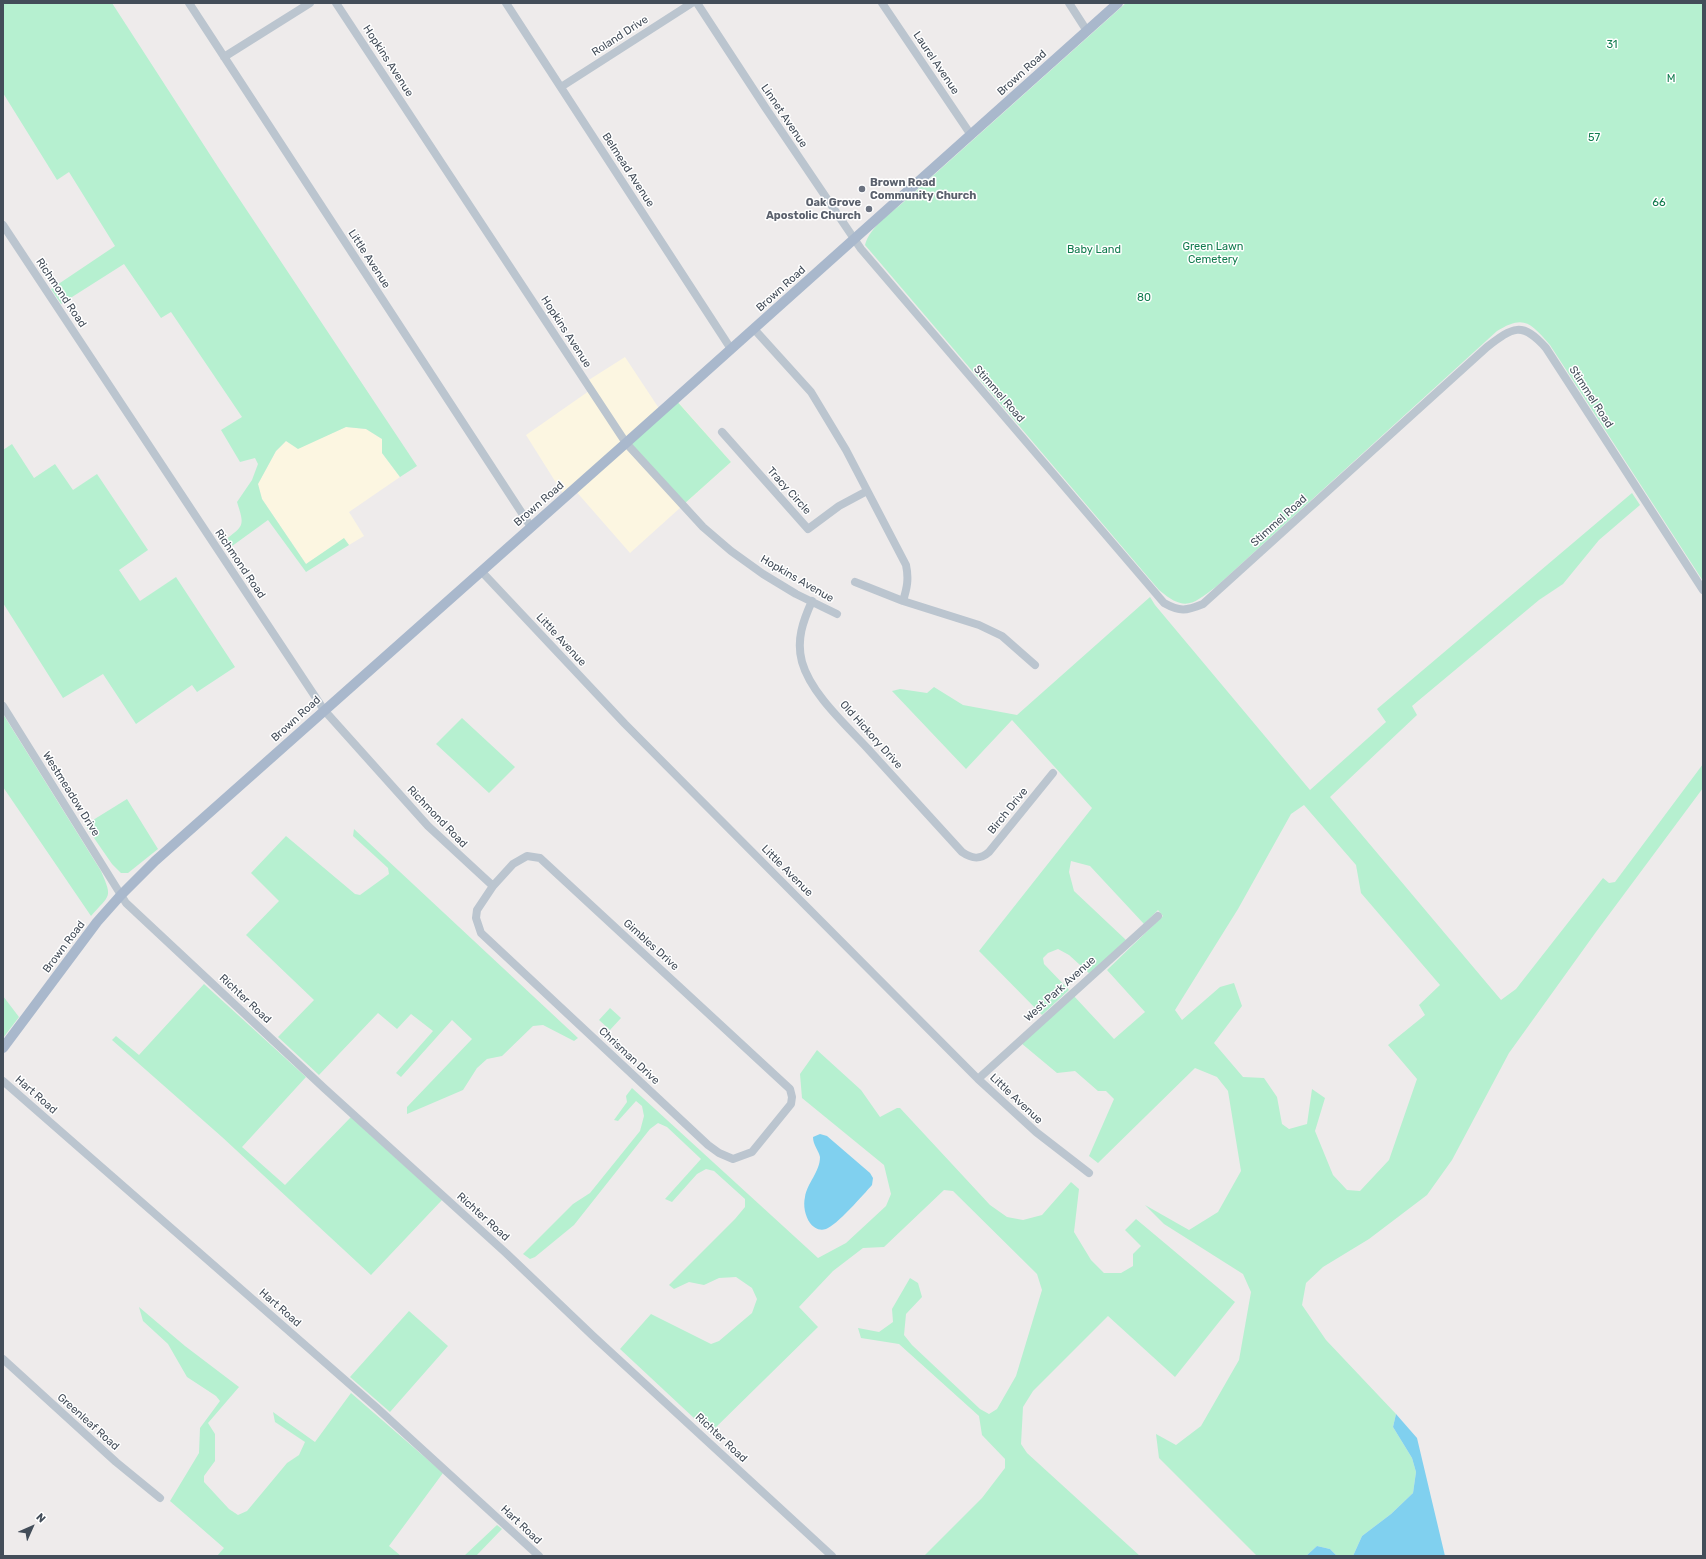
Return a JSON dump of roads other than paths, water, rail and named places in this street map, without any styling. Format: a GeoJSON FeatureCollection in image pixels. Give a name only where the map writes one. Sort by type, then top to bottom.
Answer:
{"type":"FeatureCollection","features":[{"type":"Feature","properties":{"kind":"main road","name":"Brown Road"},"geometry":{"type":"LineString","coordinates":[[3,1048],[88,934],[121,895],[163,853],[626,444],[1118,3]]}},
{"type":"Feature","properties":{"kind":"street","name":"Little Avenue"},"geometry":{"type":"LineString","coordinates":[[189,3],[531,527]]}},
{"type":"Feature","properties":{"kind":"street"},"geometry":{"type":"LineString","coordinates":[[224,57],[310,3]]}},
{"type":"Feature","properties":{"kind":"street","name":"Hopkins Avenue"},"geometry":{"type":"LineString","coordinates":[[336,3],[626,444],[703,527],[763,574],[838,614]]}},
{"type":"Feature","properties":{"kind":"street","name":"Belmead Avenue"},"geometry":{"type":"LineString","coordinates":[[506,3],[731,349]]}},
{"type":"Feature","properties":{"kind":"street","name":"Roland Drive"},"geometry":{"type":"LineString","coordinates":[[561,87],[692,3]]}},
{"type":"Feature","properties":{"kind":"street","name":"Linnet Avenue"},"geometry":{"type":"LineString","coordinates":[[697,3],[854,240]]}},
{"type":"Feature","properties":{"kind":"street","name":"Laurel Avenue"},"geometry":{"type":"LineString","coordinates":[[882,3],[971,135]]}},
{"type":"Feature","properties":{"kind":"street"},"geometry":{"type":"LineString","coordinates":[[1069,3],[1087,31]]}},
{"type":"Feature","properties":{"kind":"street","name":"Richmond Road"},"geometry":{"type":"LineString","coordinates":[[3,226],[324,710],[428,826],[493,886]]}},
{"type":"Feature","properties":{"kind":"street","name":"Stimmel Road"},"geometry":{"type":"LineString","coordinates":[[854,240],[1164,603],[1176,610],[1190,610],[1203,604],[1487,347],[1507,332],[1521,329],[1534,334],[1546,348],[1703,590]]}},
{"type":"Feature","properties":{"kind":"street"},"geometry":{"type":"LineString","coordinates":[[754,329],[811,392],[846,450],[906,566],[908,587],[903,601]]}},
{"type":"Feature","properties":{"kind":"street","name":"Tracy Circle"},"geometry":{"type":"LineString","coordinates":[[722,432],[808,529],[826,515],[867,491]]}},
{"type":"Feature","properties":{"kind":"street","name":"Little Avenue"},"geometry":{"type":"LineString","coordinates":[[482,572],[642,741],[978,1079],[1036,1132],[1088,1173]]}},
{"type":"Feature","properties":{"kind":"street"},"geometry":{"type":"LineString","coordinates":[[855,582],[903,601],[979,625],[1002,636],[1035,665]]}},
{"type":"Feature","properties":{"kind":"street","name":"Old Hickory Drive"},"geometry":{"type":"LineString","coordinates":[[812,601],[802,625],[799,645],[802,663],[809,680],[838,715],[962,852],[969,857],[977,858]]}},
{"type":"Feature","properties":{"kind":"street","name":"Westmeadow Drive"},"geometry":{"type":"LineString","coordinates":[[3,706],[121,895]]}},
{"type":"Feature","properties":{"kind":"street","name":"Birch Drive"},"geometry":{"type":"LineString","coordinates":[[977,858],[984,856],[989,852],[1053,773]]}},
{"type":"Feature","properties":{"kind":"street","name":"Gimbles Drive"},"geometry":{"type":"LineString","coordinates":[[493,886],[513,864],[527,856],[540,858],[790,1089]]}},
{"type":"Feature","properties":{"kind":"street","name":"Chrisman Drive"},"geometry":{"type":"LineString","coordinates":[[493,886],[477,910],[476,918],[481,933],[708,1145],[719,1153],[733,1159],[752,1152],[791,1104],[792,1097],[790,1089]]}},
{"type":"Feature","properties":{"kind":"street","name":"Richter Road"},"geometry":{"type":"LineString","coordinates":[[121,895],[126,903],[324,1088],[506,1253],[588,1331],[832,1556]]}},
{"type":"Feature","properties":{"kind":"street","name":"West Park Avenue"},"geometry":{"type":"LineString","coordinates":[[978,1079],[1158,916]]}},
{"type":"Feature","properties":{"kind":"street","name":"Hart Road"},"geometry":{"type":"LineString","coordinates":[[3,1081],[365,1397],[539,1556]]}},
{"type":"Feature","properties":{"kind":"street","name":"Greenleaf Road"},"geometry":{"type":"LineString","coordinates":[[3,1359],[116,1462],[160,1498]]}},
{"type":"Feature","properties":{"kind":"water"},"geometry":{"type":"Polygon","coordinates":[[[820,1134],[827,1136],[870,1173],[873,1178],[872,1185],[843,1216],[831,1227],[821,1230],[815,1228],[810,1223],[804,1207],[806,1192],[818,1168],[820,1157],[813,1137],[820,1134]]]}},
{"type":"Feature","properties":{"kind":"water"},"geometry":{"type":"Polygon","coordinates":[[[1396,1414],[1417,1438],[1445,1556],[1353,1556],[1362,1536],[1391,1514],[1413,1493],[1416,1472],[1412,1458],[1393,1427],[1396,1414]]]}},
{"type":"Feature","properties":{"kind":"water"},"geometry":{"type":"Polygon","coordinates":[[[1317,1546],[1330,1549],[1337,1556],[1306,1556],[1317,1546]]]}},
{"type":"Feature","properties":{"kind":"place","name":"Brown Road Community Church"},"geometry":{"type":"Point","coordinates":[862,189]}},
{"type":"Feature","properties":{"kind":"place","name":"Oak Grove Apostolic Church"},"geometry":{"type":"Point","coordinates":[869,209]}},
{"type":"Feature","properties":{"kind":"park label","name":"31"},"geometry":{"type":"Point","coordinates":[1612,45]}},
{"type":"Feature","properties":{"kind":"park label","name":"M"},"geometry":{"type":"Point","coordinates":[1671,79]}},
{"type":"Feature","properties":{"kind":"park label","name":"57"},"geometry":{"type":"Point","coordinates":[1594,138]}},
{"type":"Feature","properties":{"kind":"park label","name":"66"},"geometry":{"type":"Point","coordinates":[1659,203]}},
{"type":"Feature","properties":{"kind":"park label","name":"Baby Land"},"geometry":{"type":"Point","coordinates":[1094,250]}},
{"type":"Feature","properties":{"kind":"park label","name":"Green Lawn Cemetery"},"geometry":{"type":"Point","coordinates":[1213,253]}},
{"type":"Feature","properties":{"kind":"park label","name":"80"},"geometry":{"type":"Point","coordinates":[1144,298]}}]}
